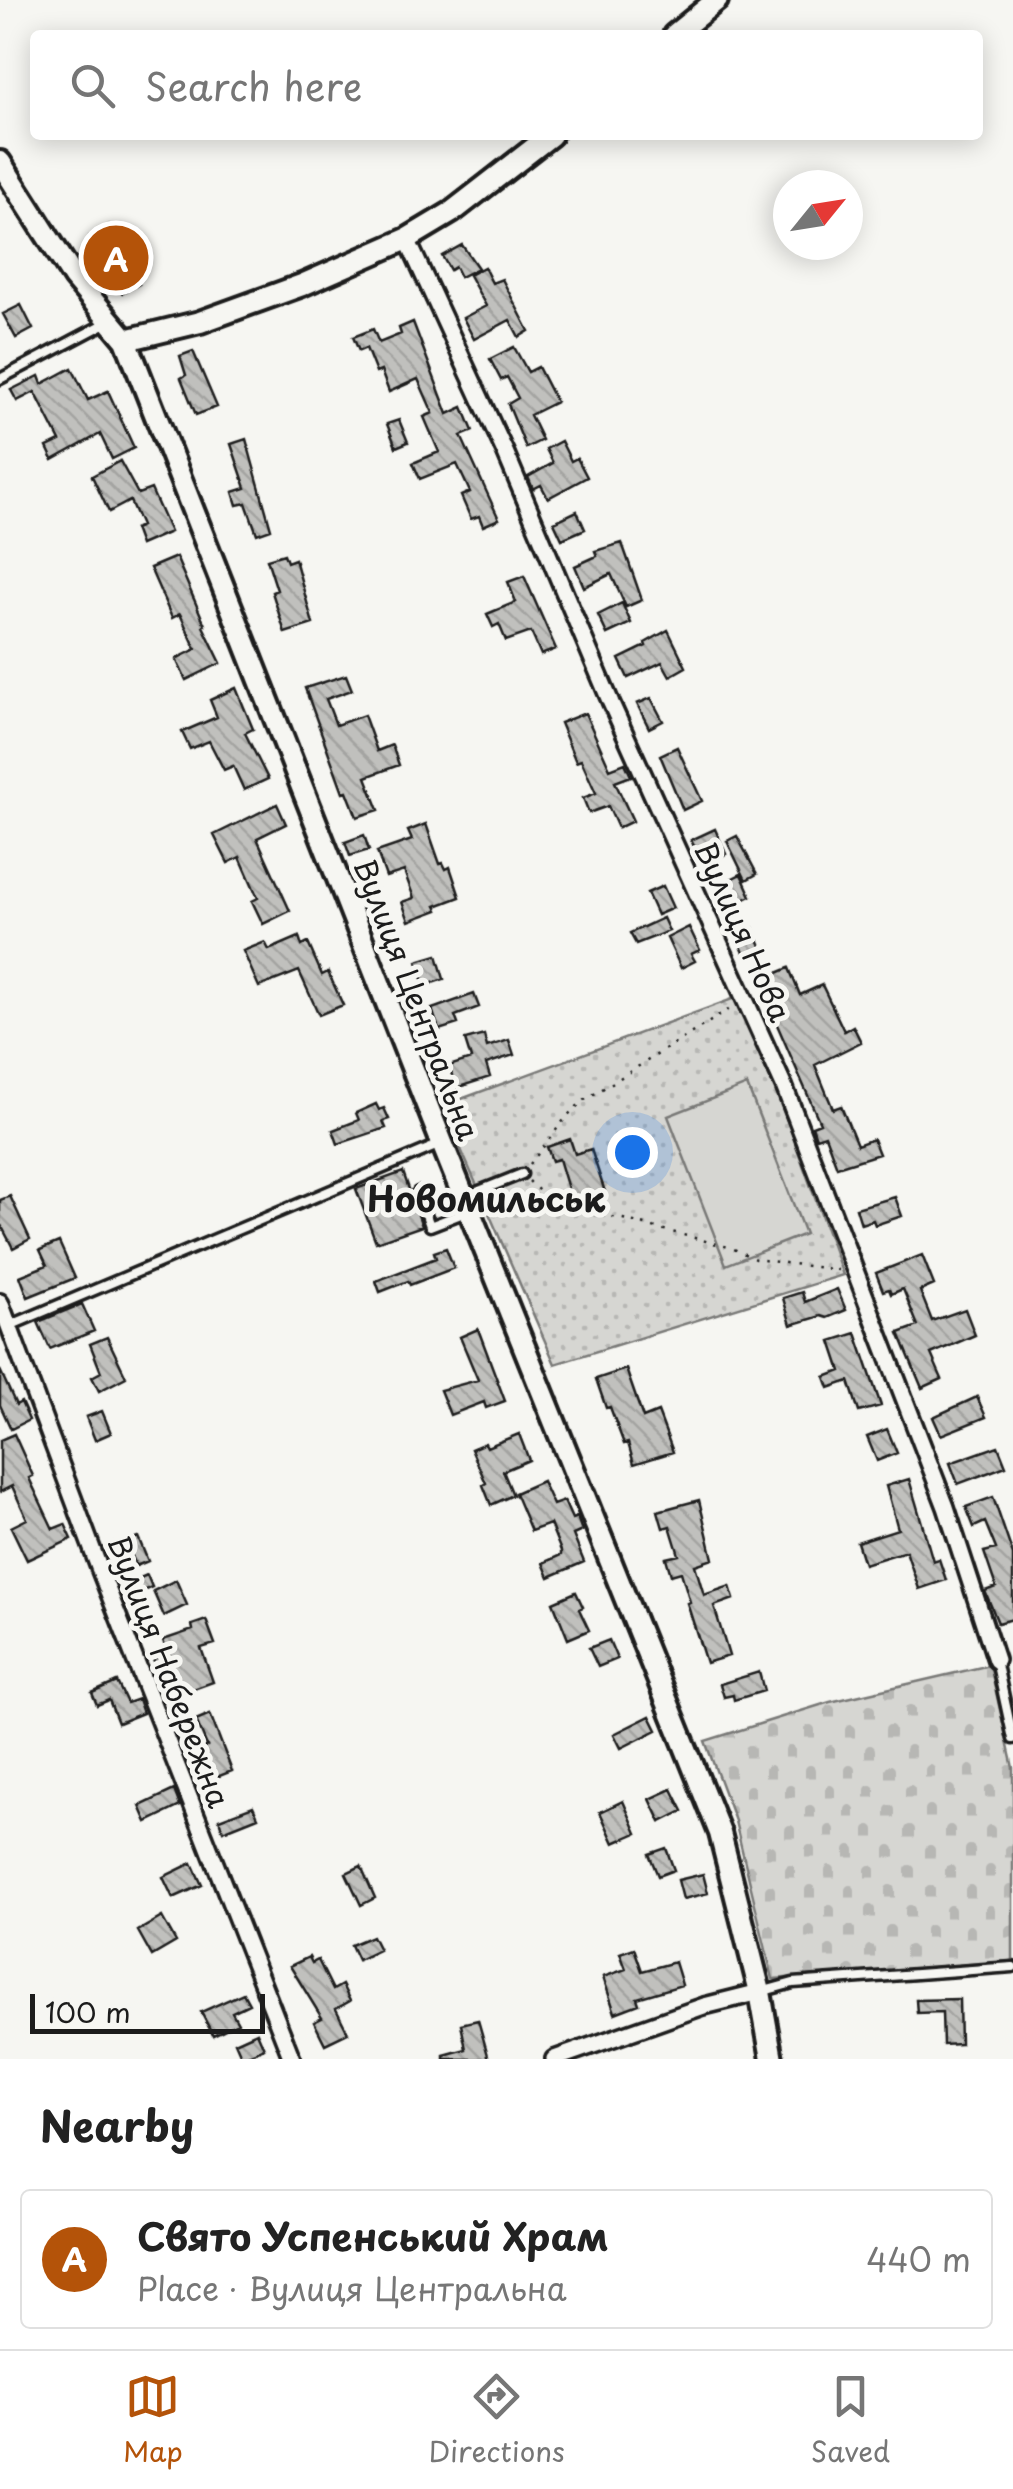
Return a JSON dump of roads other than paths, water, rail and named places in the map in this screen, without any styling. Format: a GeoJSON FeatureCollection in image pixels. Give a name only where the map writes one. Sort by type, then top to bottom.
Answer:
{"type":"FeatureCollection","features":[{"type":"Feature","properties":{"kind":"street"},"geometry":{"type":"LineString","coordinates":[[680,30],[718,0]]}},
{"type":"Feature","properties":{"kind":"street"},"geometry":{"type":"LineString","coordinates":[[126,340],[200,322],[407,239],[452,212],[545,140]]}},
{"type":"Feature","properties":{"kind":"street","name":"Вулиця Центральна"},"geometry":{"type":"LineString","coordinates":[[0,162],[74,278],[126,340],[442,1143],[714,1817],[760,1992],[772,2059]]}},
{"type":"Feature","properties":{"kind":"street","name":"Вулиця Нова"},"geometry":{"type":"LineString","coordinates":[[407,239],[506,454],[610,703],[784,1086],[946,1507],[996,1660]]}},
{"type":"Feature","properties":{"kind":"street","name":"Вулиця Набережна"},"geometry":{"type":"LineString","coordinates":[[0,1302],[101,1573],[292,2059]]}},
{"type":"Feature","properties":{"kind":"street"},"geometry":{"type":"LineString","coordinates":[[554,2059],[704,2006],[760,1992]]}},
{"type":"Feature","properties":{"kind":"lane"},"geometry":{"type":"LineString","coordinates":[[0,379],[108,322]]}},
{"type":"Feature","properties":{"kind":"lane"},"geometry":{"type":"LineString","coordinates":[[9,1326],[442,1143]]}},
{"type":"Feature","properties":{"kind":"lane"},"geometry":{"type":"LineString","coordinates":[[418,1192],[430,1226],[522,1174]]}},
{"type":"Feature","properties":{"kind":"lane"},"geometry":{"type":"LineString","coordinates":[[996,1660],[1013,1739]]}},
{"type":"Feature","properties":{"kind":"lane"},"geometry":{"type":"LineString","coordinates":[[760,1992],[794,1983],[1013,1967]]}},
{"type":"Feature","properties":{"kind":"place","name":"Свято Успенський Храм"},"geometry":{"type":"Point","coordinates":[116,258]}},
{"type":"Feature","properties":{"kind":"district","name":"Новомильськ"},"geometry":{"type":"Point","coordinates":[486,1197]}}]}
